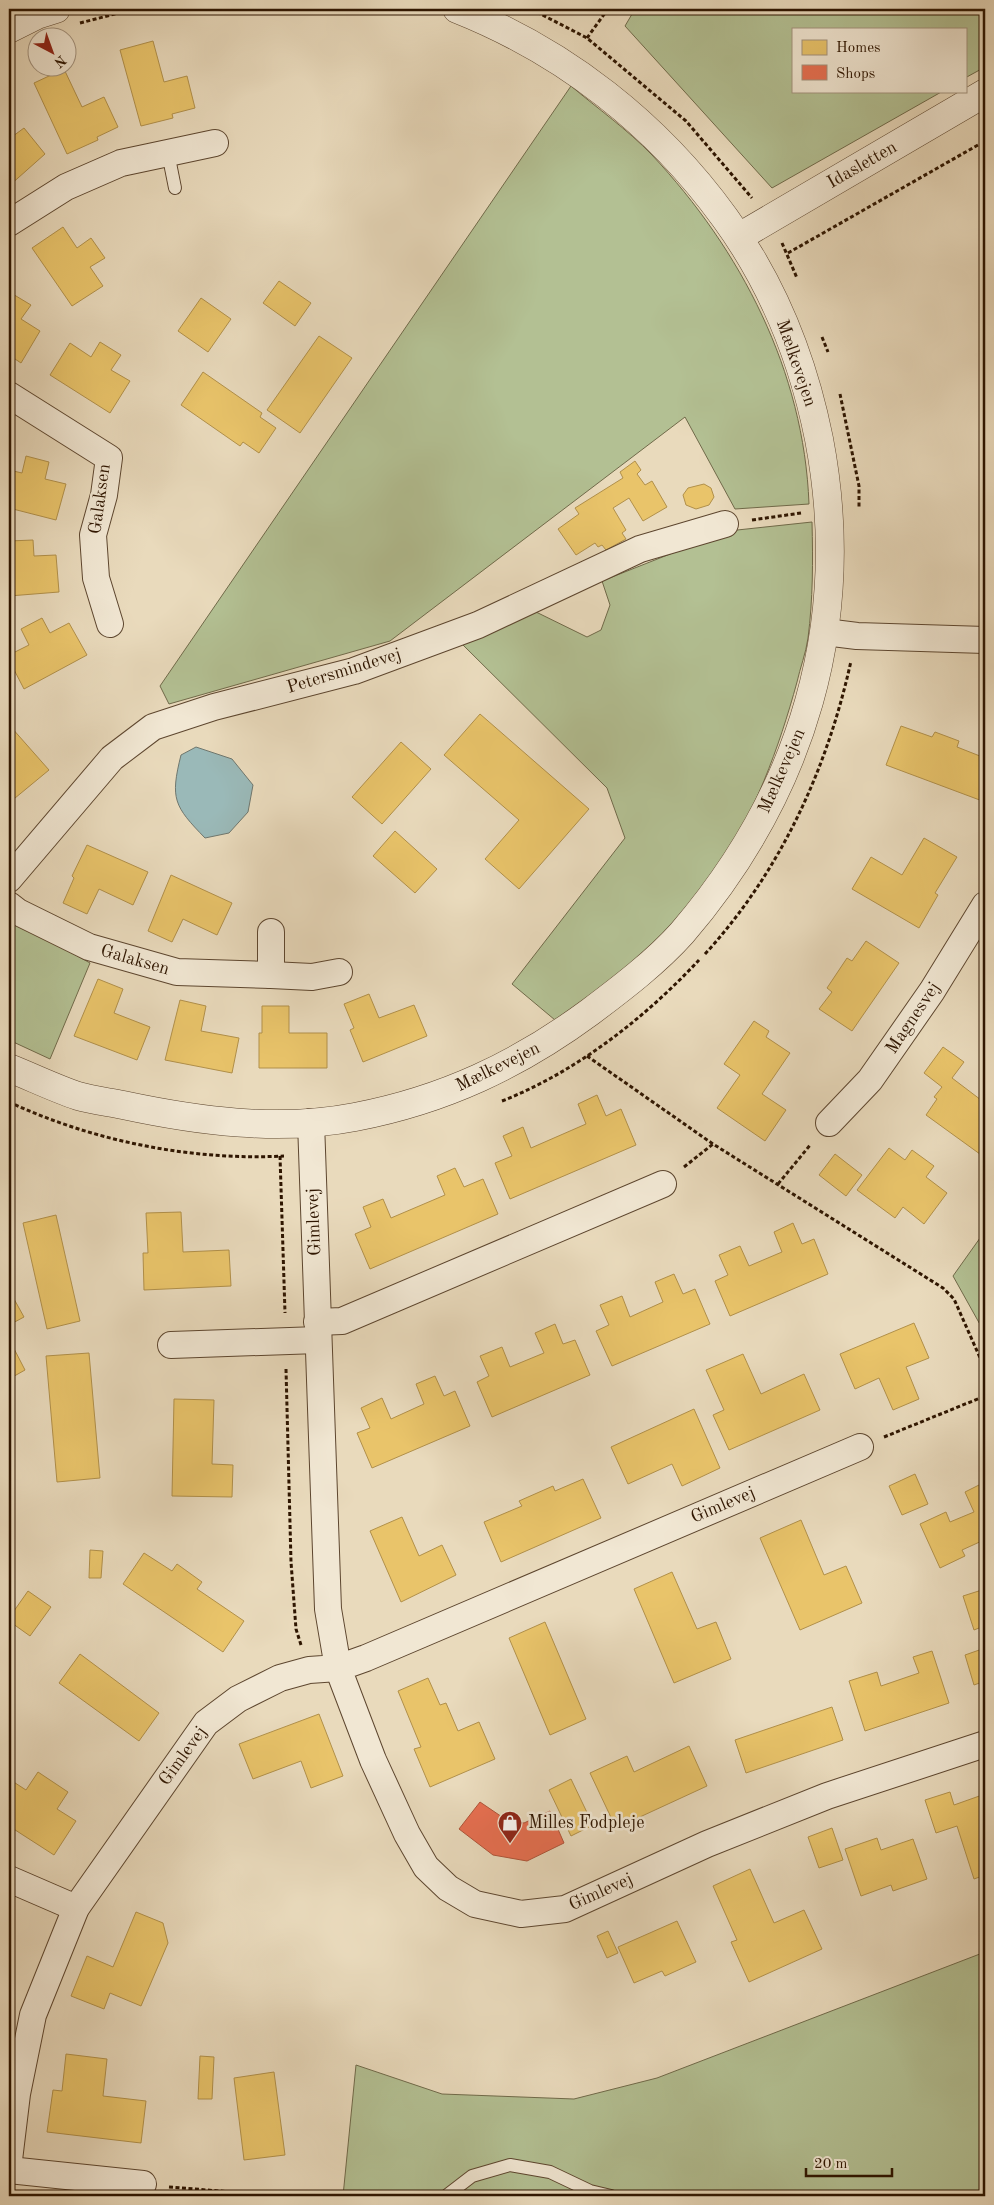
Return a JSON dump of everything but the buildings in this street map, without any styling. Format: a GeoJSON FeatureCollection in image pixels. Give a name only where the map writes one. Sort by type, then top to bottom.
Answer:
{"type":"FeatureCollection","features":[{"type":"Feature","properties":{"kind":"street","name":"Mælkevejen"},"geometry":{"type":"LineString","coordinates":[[9,1068],[78,1096],[162,1114],[242,1124],[311,1122],[354,1118],[441,1094],[497,1072],[549,1042],[616,993],[679,936],[731,870],[774,798],[805,720],[825,632],[830,553],[823,460],[802,367],[784,322],[763,278],[739,237],[710,197],[644,125],[568,65],[526,40],[457,9]]}},
{"type":"Feature","properties":{"kind":"street"},"geometry":{"type":"LineString","coordinates":[[9,29],[66,17]]}},
{"type":"Feature","properties":{"kind":"street","name":"Idasletten"},"geometry":{"type":"LineString","coordinates":[[739,237],[768,218],[985,94]]}},
{"type":"Feature","properties":{"kind":"street"},"geometry":{"type":"LineString","coordinates":[[9,223],[66,186],[121,163],[215,143]]}},
{"type":"Feature","properties":{"kind":"street","name":"Galaksen"},"geometry":{"type":"LineString","coordinates":[[9,395],[109,458],[104,495],[93,535],[96,578],[110,624]]}},
{"type":"Feature","properties":{"kind":"street","name":"Petersmindevej"},"geometry":{"type":"LineString","coordinates":[[9,879],[112,758],[153,726],[214,707],[354,671],[478,625],[640,549],[725,524]]}},
{"type":"Feature","properties":{"kind":"street"},"geometry":{"type":"LineString","coordinates":[[825,632],[857,636],[985,640]]}},
{"type":"Feature","properties":{"kind":"street","name":"Galaksen"},"geometry":{"type":"LineString","coordinates":[[9,905],[18,912],[89,947],[177,972],[312,977],[339,972]]}},
{"type":"Feature","properties":{"kind":"street","name":"Magnesvej"},"geometry":{"type":"LineString","coordinates":[[829,1123],[870,1080],[932,992],[985,905]]}},
{"type":"Feature","properties":{"kind":"street"},"geometry":{"type":"LineString","coordinates":[[271,932],[271,975]]}},
{"type":"Feature","properties":{"kind":"street","name":"Gimlevej"},"geometry":{"type":"LineString","coordinates":[[311,1122],[328,1609],[338,1668],[373,1760],[407,1834],[426,1867],[448,1888],[475,1904],[521,1914],[565,1909],[707,1844],[827,1796],[985,1744]]}},
{"type":"Feature","properties":{"kind":"street"},"geometry":{"type":"LineString","coordinates":[[172,1345],[286,1341],[318,1331],[663,1184]]}},
{"type":"Feature","properties":{"kind":"street","name":"Gimlevej"},"geometry":{"type":"LineString","coordinates":[[9,2160],[17,2094],[33,2015],[76,1908],[206,1723],[238,1699],[280,1678],[309,1670],[338,1668],[366,1658],[860,1447]]}},
{"type":"Feature","properties":{"kind":"street"},"geometry":{"type":"LineString","coordinates":[[9,1879],[76,1908]]}},
{"type":"Feature","properties":{"kind":"street"},"geometry":{"type":"LineString","coordinates":[[9,2170],[143,2184]]}},
{"type":"Feature","properties":{"kind":"lane"},"geometry":{"type":"LineString","coordinates":[[168,153],[175,188]]}},
{"type":"Feature","properties":{"kind":"lane"},"geometry":{"type":"LineString","coordinates":[[446,2196],[472,2176],[510,2165],[550,2172],[590,2191],[611,2196]]}},
{"type":"Feature","properties":{"kind":"path"},"geometry":{"type":"LineString","coordinates":[[66,17],[134,9]]}},
{"type":"Feature","properties":{"kind":"path"},"geometry":{"type":"LineString","coordinates":[[531,9],[587,38],[686,121],[734,175],[768,218],[788,253],[798,281]]}},
{"type":"Feature","properties":{"kind":"path"},"geometry":{"type":"LineString","coordinates":[[587,38],[608,9]]}},
{"type":"Feature","properties":{"kind":"path"},"geometry":{"type":"LineString","coordinates":[[788,253],[985,140]]}},
{"type":"Feature","properties":{"kind":"path"},"geometry":{"type":"LineString","coordinates":[[821,334],[830,360]]}},
{"type":"Feature","properties":{"kind":"path"},"geometry":{"type":"LineString","coordinates":[[838,386],[846,412],[859,486],[859,514]]}},
{"type":"Feature","properties":{"kind":"path"},"geometry":{"type":"LineString","coordinates":[[725,524],[828,509]]}},
{"type":"Feature","properties":{"kind":"path"},"geometry":{"type":"LineString","coordinates":[[498,1103],[559,1073],[586,1056],[673,989],[723,934],[774,864],[808,798],[842,702],[857,636]]}},
{"type":"Feature","properties":{"kind":"path"},"geometry":{"type":"LineString","coordinates":[[586,1056],[713,1144],[943,1288],[954,1299],[985,1369]]}},
{"type":"Feature","properties":{"kind":"path"},"geometry":{"type":"LineString","coordinates":[[9,1102],[46,1119],[118,1140],[189,1153],[280,1156],[312,1155]]}},
{"type":"Feature","properties":{"kind":"path"},"geometry":{"type":"LineString","coordinates":[[778,1184],[829,1123]]}},
{"type":"Feature","properties":{"kind":"path"},"geometry":{"type":"LineString","coordinates":[[663,1184],[713,1144]]}},
{"type":"Feature","properties":{"kind":"path"},"geometry":{"type":"LineString","coordinates":[[280,1156],[292,1571],[296,1629],[309,1670]]}},
{"type":"Feature","properties":{"kind":"path"},"geometry":{"type":"LineString","coordinates":[[860,1447],[985,1396]]}},
{"type":"Feature","properties":{"kind":"path"},"geometry":{"type":"LineString","coordinates":[[143,2184],[284,2196]]}},
{"type":"Feature","properties":{"kind":"green space"},"geometry":{"type":"Polygon","coordinates":[[[635,9],[985,9],[985,67],[966,77],[966,28],[792,28],[792,92],[941,92],[772,188],[625,26],[635,9]]]}},
{"type":"Feature","properties":{"kind":"green space"},"geometry":{"type":"Polygon","coordinates":[[[571,86],[623,128],[652,155],[684,192],[713,231],[739,272],[762,315],[781,360],[795,407],[804,455],[809,504],[735,509],[685,417],[390,641],[169,704],[160,686],[571,86]]]}},
{"type":"Feature","properties":{"kind":"green space"},"geometry":{"type":"Polygon","coordinates":[[[812,522],[812,594],[806,649],[782,732],[764,781],[742,828],[715,873],[682,916],[621,972],[555,1020],[512,984],[625,838],[607,788],[461,643],[534,611],[587,637],[601,630],[610,605],[602,581],[728,531],[812,522]]]}},
{"type":"Feature","properties":{"kind":"green space"},"geometry":{"type":"Polygon","coordinates":[[[9,918],[90,963],[50,1059],[9,1040],[9,918]]]}},
{"type":"Feature","properties":{"kind":"green space"},"geometry":{"type":"Polygon","coordinates":[[[985,1231],[985,1325],[982,1328],[953,1276],[985,1231]]]}},
{"type":"Feature","properties":{"kind":"green space"},"geometry":{"type":"Polygon","coordinates":[[[985,1952],[985,2196],[343,2196],[356,2065],[442,2094],[574,2099],[657,2078],[985,1952]]]}},
{"type":"Feature","properties":{"kind":"water"},"geometry":{"type":"Polygon","coordinates":[[[196,747],[232,759],[253,785],[248,812],[229,833],[205,838],[187,818],[177,801],[176,782],[181,755],[196,747]]]}},
{"type":"Feature","properties":{"kind":"water"},"geometry":{"type":"Polygon","coordinates":[[[943,2191],[952,2196],[892,2196],[900,2192],[943,2191]]]}},
{"type":"Feature","properties":{"kind":"place","name":"Milles Fodpleje"},"geometry":{"type":"Point","coordinates":[510,1844]}}]}
